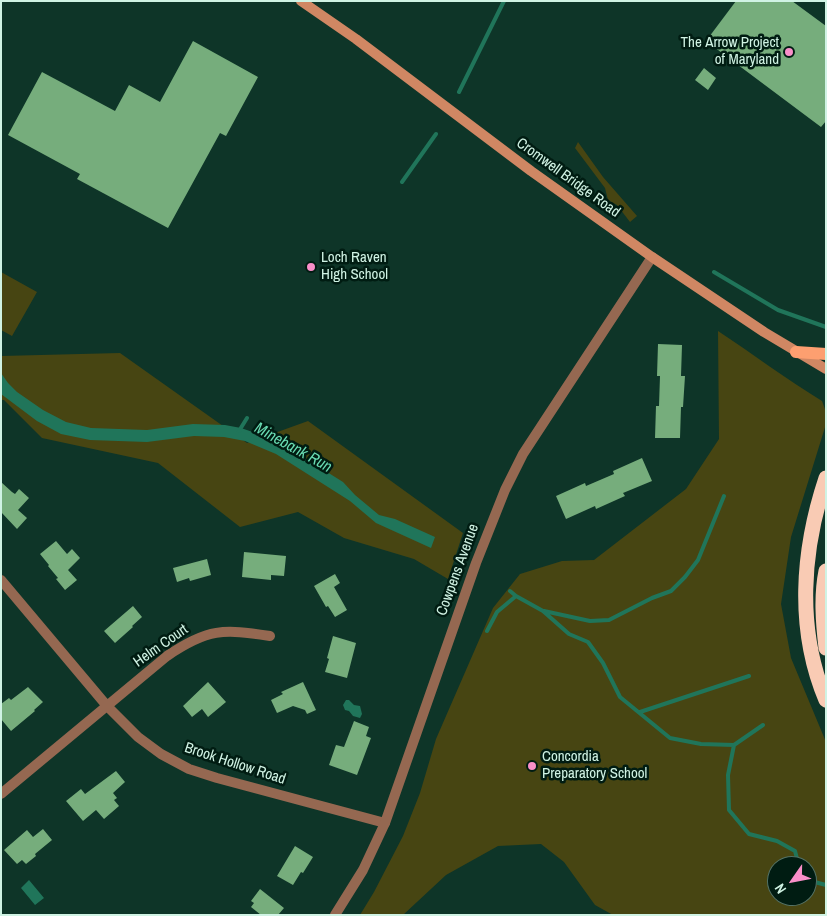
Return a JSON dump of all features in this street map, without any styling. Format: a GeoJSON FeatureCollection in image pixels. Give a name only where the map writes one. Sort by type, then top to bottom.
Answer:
{"type":"FeatureCollection","features":[{"type":"Feature","properties":{"kind":"highway"},"geometry":{"type":"LineString","coordinates":[[826,478],[814,521],[808,553],[806,600],[807,633],[812,661],[826,700]]}},
{"type":"Feature","properties":{"kind":"highway"},"geometry":{"type":"LineString","coordinates":[[826,571],[823,625],[826,648]]}},
{"type":"Feature","properties":{"kind":"main road","name":"Cromwell Bridge Road"},"geometry":{"type":"LineString","coordinates":[[301,1],[356,39],[531,171],[652,257],[796,352],[826,369]]}},
{"type":"Feature","properties":{"kind":"main road"},"geometry":{"type":"LineString","coordinates":[[796,352],[826,354]]}},
{"type":"Feature","properties":{"kind":"street","name":"Cowpens Avenue"},"geometry":{"type":"LineString","coordinates":[[336,915],[363,870],[385,823],[476,563],[505,490],[523,454],[652,257]]}},
{"type":"Feature","properties":{"kind":"street","name":"Brook Hollow Road"},"geometry":{"type":"LineString","coordinates":[[1,580],[107,706],[138,737],[161,754],[189,769],[385,823]]}},
{"type":"Feature","properties":{"kind":"street","name":"Helm Court"},"geometry":{"type":"LineString","coordinates":[[1,794],[184,644],[199,636],[218,632],[238,631],[270,636]]}},
{"type":"Feature","properties":{"kind":"shaded area"},"geometry":{"type":"Polygon","coordinates":[[[578,142],[603,177],[637,216],[630,222],[617,205],[608,200],[605,188],[575,148],[578,142]]]}},
{"type":"Feature","properties":{"kind":"shaded area"},"geometry":{"type":"Polygon","coordinates":[[[1,272],[37,292],[12,336],[1,330],[1,272]]]}},
{"type":"Feature","properties":{"kind":"shaded area"},"geometry":{"type":"Polygon","coordinates":[[[718,331],[822,401],[826,412],[826,424],[791,537],[781,604],[791,658],[826,742],[826,915],[613,915],[595,905],[564,862],[541,844],[498,846],[446,875],[403,915],[360,915],[403,836],[420,793],[436,739],[493,608],[520,574],[562,561],[594,560],[686,489],[719,439],[718,331]]]}},
{"type":"Feature","properties":{"kind":"shaded area"},"geometry":{"type":"Polygon","coordinates":[[[120,353],[247,443],[308,421],[463,533],[448,579],[414,559],[344,538],[298,512],[240,527],[158,463],[42,438],[4,400],[1,400],[1,356],[120,353]]]}},
{"type":"Feature","properties":{"kind":"shaded area","name":"Minebank Run"},"geometry":{"type":"Polygon","coordinates":[[[1,373],[17,392],[43,410],[66,422],[91,428],[147,430],[193,424],[225,425],[241,428],[276,440],[343,482],[379,515],[395,519],[435,537],[431,548],[376,523],[350,501],[276,454],[245,441],[224,437],[194,436],[147,442],[90,440],[61,434],[37,421],[1,394],[1,373]]]}},
{"type":"Feature","properties":{"kind":"shaded area"},"geometry":{"type":"Polygon","coordinates":[[[346,700],[360,706],[362,714],[360,718],[353,716],[349,711],[345,710],[343,705],[346,700]]]}},
{"type":"Feature","properties":{"kind":"shaded area"},"geometry":{"type":"Polygon","coordinates":[[[29,880],[44,898],[35,905],[21,888],[29,880]]]}},
{"type":"Feature","properties":{"kind":"building"},"geometry":{"type":"Polygon","coordinates":[[[736,1],[792,1],[826,26],[826,121],[821,127],[706,41],[736,1]]]}},
{"type":"Feature","properties":{"kind":"building"},"geometry":{"type":"Polygon","coordinates":[[[193,41],[258,77],[226,136],[220,133],[168,228],[77,179],[80,174],[8,135],[42,72],[115,111],[129,85],[160,102],[193,41]]]}},
{"type":"Feature","properties":{"kind":"building"},"geometry":{"type":"Polygon","coordinates":[[[704,68],[716,78],[708,90],[695,80],[704,68]]]}},
{"type":"Feature","properties":{"kind":"building"},"geometry":{"type":"Polygon","coordinates":[[[658,344],[682,345],[681,376],[685,376],[680,438],[655,438],[656,406],[659,406],[660,376],[657,376],[658,344]]]}},
{"type":"Feature","properties":{"kind":"building"},"geometry":{"type":"Polygon","coordinates":[[[642,458],[652,481],[623,493],[625,496],[596,509],[595,506],[566,519],[556,496],[585,483],[586,486],[614,474],[613,471],[642,458]]]}},
{"type":"Feature","properties":{"kind":"building"},"geometry":{"type":"Polygon","coordinates":[[[1,482],[15,494],[19,489],[29,498],[18,510],[27,518],[17,529],[1,512],[1,482]]]}},
{"type":"Feature","properties":{"kind":"building"},"geometry":{"type":"Polygon","coordinates":[[[56,541],[67,554],[72,549],[80,558],[68,570],[77,580],[65,590],[40,554],[56,541]]]}},
{"type":"Feature","properties":{"kind":"building"},"geometry":{"type":"Polygon","coordinates":[[[244,552],[286,556],[284,576],[271,575],[271,580],[242,577],[244,552]]]}},
{"type":"Feature","properties":{"kind":"building"},"geometry":{"type":"Polygon","coordinates":[[[207,559],[211,575],[190,581],[189,578],[177,582],[173,568],[207,559]]]}},
{"type":"Feature","properties":{"kind":"building"},"geometry":{"type":"Polygon","coordinates":[[[335,574],[340,583],[334,587],[347,610],[335,617],[328,606],[326,607],[314,586],[335,574]]]}},
{"type":"Feature","properties":{"kind":"building"},"geometry":{"type":"Polygon","coordinates":[[[133,606],[142,617],[115,643],[104,631],[133,606]]]}},
{"type":"Feature","properties":{"kind":"building"},"geometry":{"type":"Polygon","coordinates":[[[333,636],[356,643],[347,678],[325,672],[333,636]]]}},
{"type":"Feature","properties":{"kind":"building"},"geometry":{"type":"Polygon","coordinates":[[[208,682],[226,702],[208,717],[202,709],[192,717],[183,706],[208,682]]]}},
{"type":"Feature","properties":{"kind":"building"},"geometry":{"type":"Polygon","coordinates":[[[303,682],[316,710],[307,714],[305,710],[293,706],[277,713],[271,700],[283,694],[281,692],[303,682]]]}},
{"type":"Feature","properties":{"kind":"building"},"geometry":{"type":"Polygon","coordinates":[[[28,687],[43,702],[11,731],[1,719],[1,704],[9,698],[11,700],[28,687]]]}},
{"type":"Feature","properties":{"kind":"building"},"geometry":{"type":"Polygon","coordinates":[[[354,721],[369,727],[366,736],[371,738],[357,775],[329,765],[336,745],[344,747],[354,721]]]}},
{"type":"Feature","properties":{"kind":"building"},"geometry":{"type":"Polygon","coordinates":[[[116,771],[125,782],[113,793],[117,798],[114,800],[119,806],[104,819],[96,810],[83,821],[66,801],[81,789],[85,794],[116,771]]]}},
{"type":"Feature","properties":{"kind":"building"},"geometry":{"type":"Polygon","coordinates":[[[43,829],[52,840],[26,864],[22,860],[17,864],[4,850],[27,830],[33,837],[43,829]]]}},
{"type":"Feature","properties":{"kind":"building"},"geometry":{"type":"Polygon","coordinates":[[[295,846],[313,857],[293,885],[277,876],[295,846]]]}},
{"type":"Feature","properties":{"kind":"building"},"geometry":{"type":"Polygon","coordinates":[[[260,889],[284,908],[278,915],[261,915],[251,907],[254,903],[251,901],[260,889]]]}},
{"type":"Feature","properties":{"kind":"waterway"},"geometry":{"type":"LineString","coordinates":[[459,92],[504,1]]}},
{"type":"Feature","properties":{"kind":"waterway"},"geometry":{"type":"LineString","coordinates":[[402,182],[436,134]]}},
{"type":"Feature","properties":{"kind":"waterway"},"geometry":{"type":"LineString","coordinates":[[714,272],[778,310],[826,327]]}},
{"type":"Feature","properties":{"kind":"waterway"},"geometry":{"type":"LineString","coordinates":[[239,431],[247,418]]}},
{"type":"Feature","properties":{"kind":"waterway"},"geometry":{"type":"LineString","coordinates":[[544,611],[590,621],[609,620],[652,598],[671,591],[698,560],[724,496]]}},
{"type":"Feature","properties":{"kind":"waterway","name":"Minebank Run"},"geometry":{"type":"LineString","coordinates":[[510,591],[543,611],[569,634],[588,642],[603,663],[620,697],[670,738],[701,744],[734,745],[728,775],[729,810],[749,834],[777,841],[795,851],[796,856]]}},
{"type":"Feature","properties":{"kind":"waterway"},"geometry":{"type":"LineString","coordinates":[[487,631],[497,612],[516,596]]}},
{"type":"Feature","properties":{"kind":"waterway"},"geometry":{"type":"LineString","coordinates":[[640,712],[749,676]]}},
{"type":"Feature","properties":{"kind":"waterway"},"geometry":{"type":"LineString","coordinates":[[734,745],[763,725]]}},
{"type":"Feature","properties":{"kind":"waterway","name":"Minebank Run"},"geometry":{"type":"LineString","coordinates":[[817,883],[826,885]]}},
{"type":"Feature","properties":{"kind":"place","name":"The Arrow Project of Maryland"},"geometry":{"type":"Point","coordinates":[789,52]}},
{"type":"Feature","properties":{"kind":"place","name":"Loch Raven High School"},"geometry":{"type":"Point","coordinates":[311,267]}},
{"type":"Feature","properties":{"kind":"place","name":"Concordia Preparatory School"},"geometry":{"type":"Point","coordinates":[532,766]}}]}
